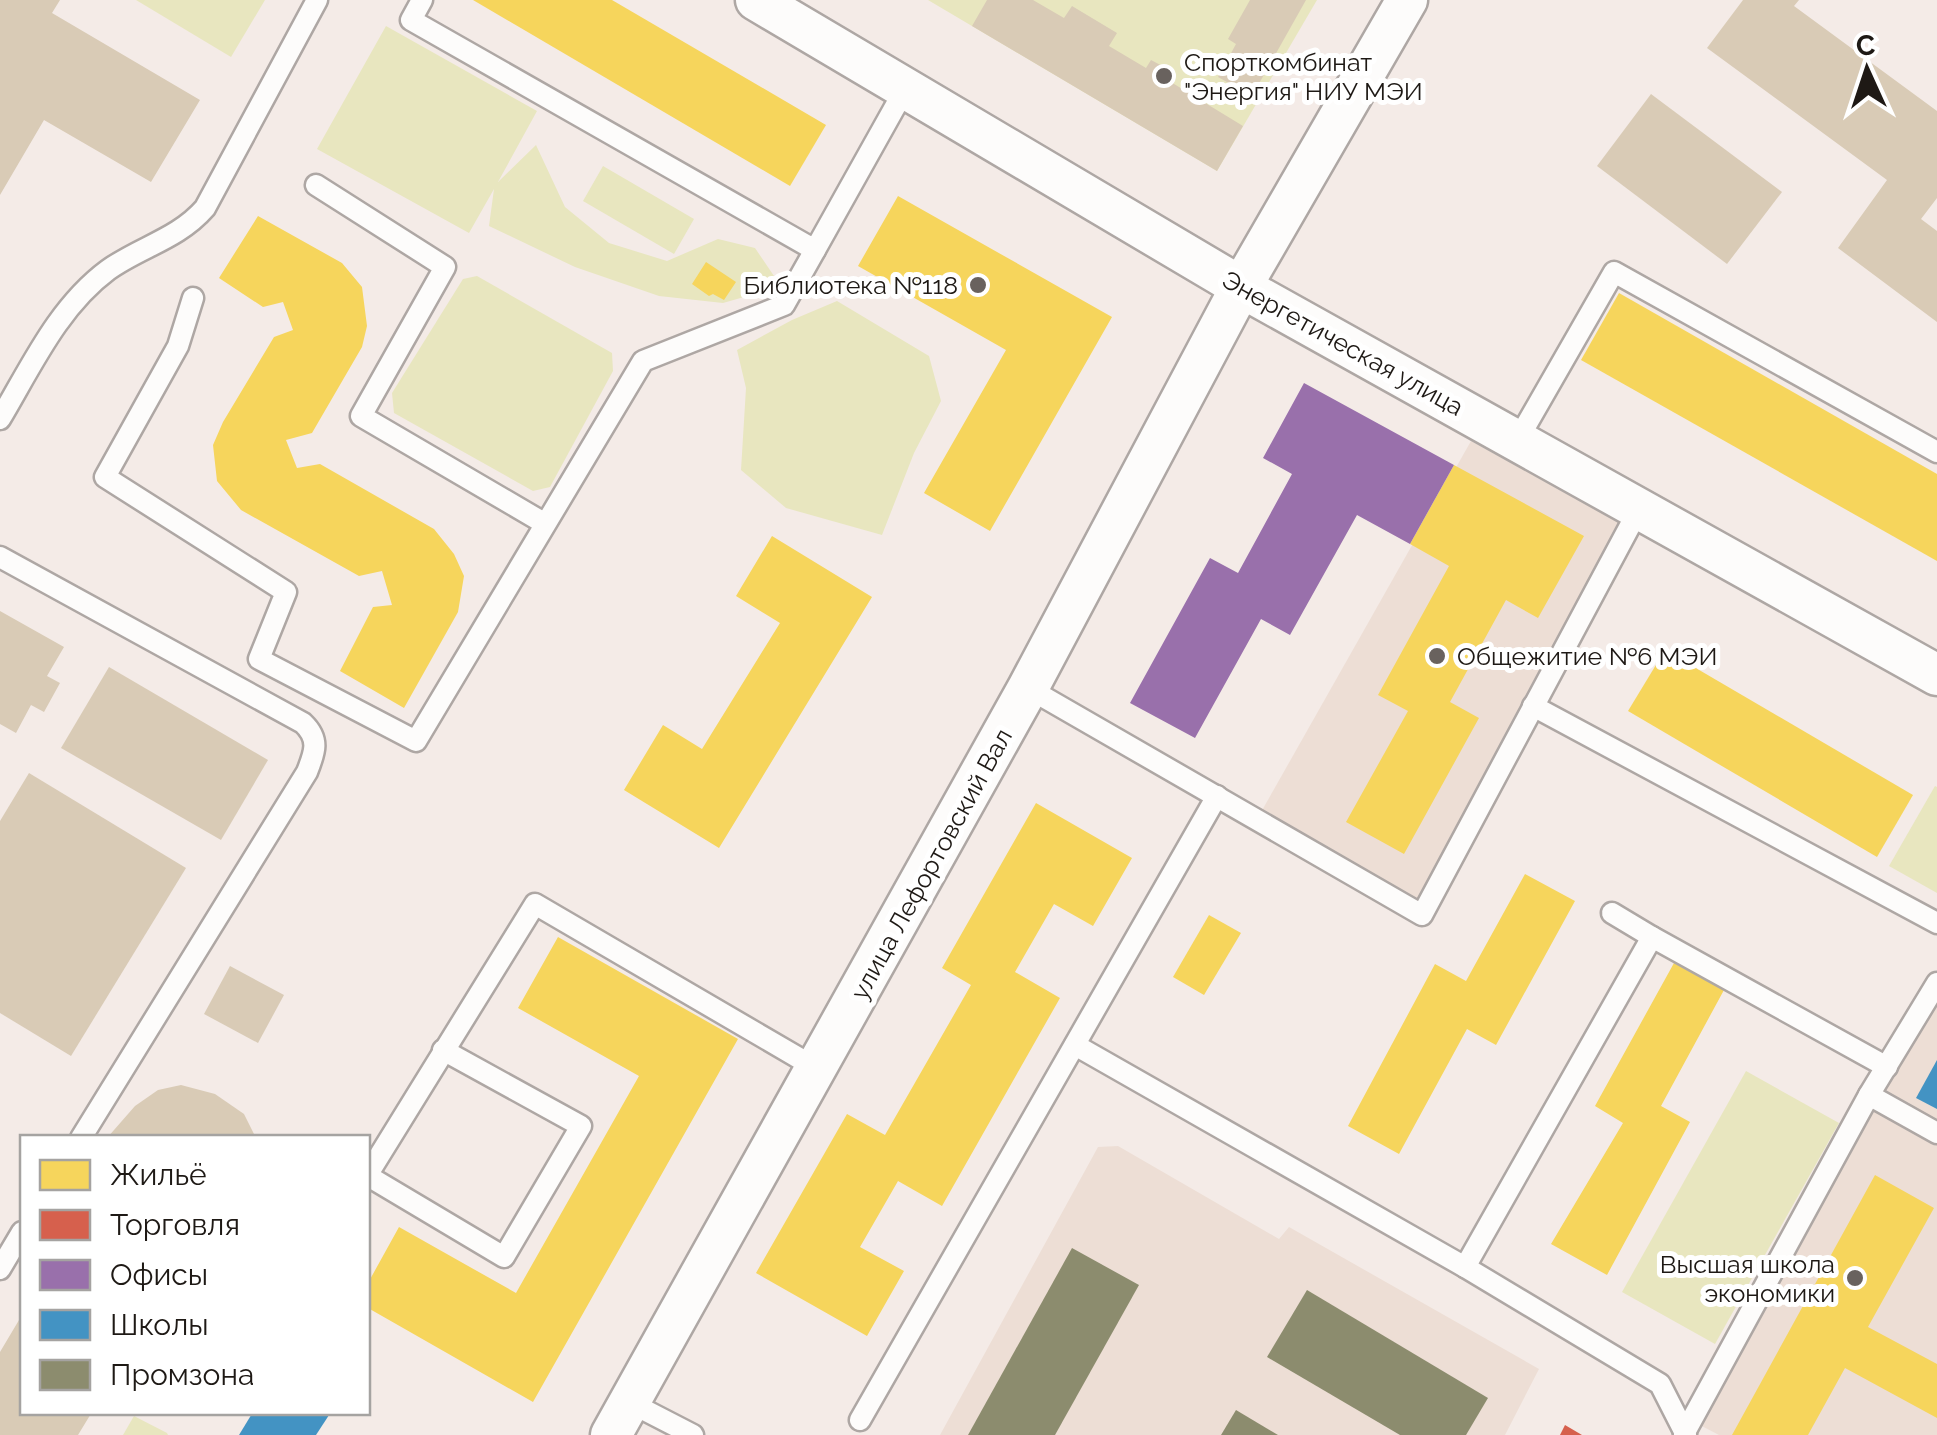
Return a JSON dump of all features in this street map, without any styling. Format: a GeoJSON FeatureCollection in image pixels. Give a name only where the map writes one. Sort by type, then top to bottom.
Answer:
{"type":"FeatureCollection","features":[{"type":"Feature","properties":{"kind":"street","name":"Энергетическая улица"},"geometry":{"type":"LineString","coordinates":[[756,0],[1242,287],[1937,674]]}},
{"type":"Feature","properties":{"kind":"street","name":"улица Лефортовский Вал"},"geometry":{"type":"LineString","coordinates":[[620,1419],[1028,688],[1242,287],[1407,0]]}},
{"type":"Feature","properties":{"kind":"lane"},"geometry":{"type":"LineString","coordinates":[[0,419],[76,298],[109,269],[190,226],[205,208],[317,0]]}},
{"type":"Feature","properties":{"kind":"lane"},"geometry":{"type":"LineString","coordinates":[[422,0],[411,20],[815,250]]}},
{"type":"Feature","properties":{"kind":"lane"},"geometry":{"type":"LineString","coordinates":[[193,298],[178,346],[105,477],[286,592],[259,659],[416,742],[643,361],[784,305],[905,89]]}},
{"type":"Feature","properties":{"kind":"lane"},"geometry":{"type":"LineString","coordinates":[[316,185],[445,268],[361,416],[544,523]]}},
{"type":"Feature","properties":{"kind":"lane"},"geometry":{"type":"LineString","coordinates":[[1517,440],[1614,272],[1937,452]]}},
{"type":"Feature","properties":{"kind":"lane"},"geometry":{"type":"LineString","coordinates":[[1028,688],[1422,914],[1639,509]]}},
{"type":"Feature","properties":{"kind":"lane"},"geometry":{"type":"LineString","coordinates":[[0,557],[304,723],[314,733],[316,749],[307,772],[83,1135]]}},
{"type":"Feature","properties":{"kind":"lane"},"geometry":{"type":"LineString","coordinates":[[1533,706],[1937,923]]}},
{"type":"Feature","properties":{"kind":"lane"},"geometry":{"type":"LineString","coordinates":[[860,1420],[1217,796]]}},
{"type":"Feature","properties":{"kind":"lane"},"geometry":{"type":"LineString","coordinates":[[370,1172],[535,904],[816,1068]]}},
{"type":"Feature","properties":{"kind":"lane"},"geometry":{"type":"LineString","coordinates":[[1612,913],[1887,1067]]}},
{"type":"Feature","properties":{"kind":"lane"},"geometry":{"type":"LineString","coordinates":[[1465,1267],[1652,937]]}},
{"type":"Feature","properties":{"kind":"lane"},"geometry":{"type":"LineString","coordinates":[[1685,1434],[1869,1095],[1937,983]]}},
{"type":"Feature","properties":{"kind":"lane"},"geometry":{"type":"LineString","coordinates":[[1075,1044],[1465,1267],[1660,1384],[1685,1434]]}},
{"type":"Feature","properties":{"kind":"lane"},"geometry":{"type":"LineString","coordinates":[[370,1176],[504,1257],[581,1126],[443,1050]]}},
{"type":"Feature","properties":{"kind":"lane"},"geometry":{"type":"LineString","coordinates":[[1869,1095],[1937,1133]]}},
{"type":"Feature","properties":{"kind":"lane"},"geometry":{"type":"LineString","coordinates":[[0,1268],[20,1235]]}},
{"type":"Feature","properties":{"kind":"lane"},"geometry":{"type":"LineString","coordinates":[[620,1419],[694,1435]]}},
{"type":"Feature","properties":{"kind":"shaded area"},"geometry":{"type":"Polygon","coordinates":[[[136,0],[265,0],[231,57],[136,0]]]}},
{"type":"Feature","properties":{"kind":"shaded area","name":"Спорткомбинат \"Энергия\" НИУ МЭИ"},"geometry":{"type":"Polygon","coordinates":[[[928,0],[1317,0],[1217,171],[928,0]]]}},
{"type":"Feature","properties":{"kind":"shaded area"},"geometry":{"type":"Polygon","coordinates":[[[386,26],[537,111],[498,182],[536,145],[565,207],[609,243],[667,261],[718,239],[755,248],[776,279],[744,297],[723,303],[659,296],[575,267],[489,226],[494,189],[469,233],[317,149],[386,26]]]}},
{"type":"Feature","properties":{"kind":"shaded area"},"geometry":{"type":"Polygon","coordinates":[[[603,166],[694,219],[674,254],[583,201],[603,166]]]}},
{"type":"Feature","properties":{"kind":"shaded area"},"geometry":{"type":"Polygon","coordinates":[[[477,276],[612,353],[613,371],[550,487],[533,491],[394,413],[392,393],[463,279],[477,276]]]}},
{"type":"Feature","properties":{"kind":"shaded area"},"geometry":{"type":"Polygon","coordinates":[[[837,301],[929,356],[941,401],[914,453],[882,535],[786,508],[741,470],[746,388],[737,350],[837,301]]]}},
{"type":"Feature","properties":{"kind":"shaded area"},"geometry":{"type":"Polygon","coordinates":[[[1471,441],[1625,526],[1419,912],[1260,814],[1471,441]]]}},
{"type":"Feature","properties":{"kind":"shaded area"},"geometry":{"type":"Polygon","coordinates":[[[1937,787],[1937,893],[1889,866],[1937,787]]]}},
{"type":"Feature","properties":{"kind":"shaded area","name":"Высшая школа экономики"},"geometry":{"type":"Polygon","coordinates":[[[1937,983],[1937,1435],[1719,1435],[1696,1423],[1937,983]]]}},
{"type":"Feature","properties":{"kind":"shaded area"},"geometry":{"type":"Polygon","coordinates":[[[1746,1071],[1839,1123],[1715,1344],[1622,1292],[1746,1071]]]}},
{"type":"Feature","properties":{"kind":"shaded area"},"geometry":{"type":"Polygon","coordinates":[[[1118,1146],[1279,1239],[1289,1227],[1539,1369],[1505,1435],[940,1435],[1098,1147],[1118,1146]]]}},
{"type":"Feature","properties":{"kind":"shaded area"},"geometry":{"type":"Polygon","coordinates":[[[134,1416],[167,1433],[168,1435],[123,1435],[134,1416]]]}},
{"type":"Feature","properties":{"kind":"building: Жильё"},"geometry":{"type":"Polygon","coordinates":[[[473,0],[612,0],[826,125],[790,186],[473,0]]]}},
{"type":"Feature","properties":{"kind":"building: Жильё"},"geometry":{"type":"Polygon","coordinates":[[[898,196],[1112,317],[990,531],[924,493],[1006,350],[858,266],[898,196]]]}},
{"type":"Feature","properties":{"kind":"building: Жильё"},"geometry":{"type":"Polygon","coordinates":[[[258,216],[342,263],[362,287],[367,326],[362,347],[312,433],[286,440],[297,468],[320,464],[434,529],[454,554],[464,576],[458,612],[404,708],[340,671],[373,607],[392,605],[382,571],[359,576],[241,510],[217,481],[213,445],[223,422],[274,337],[293,330],[283,302],[263,307],[219,278],[258,216]]]}},
{"type":"Feature","properties":{"kind":"building: Жильё"},"geometry":{"type":"Polygon","coordinates":[[[706,262],[736,282],[724,300],[709,296],[692,284],[706,262]]]}},
{"type":"Feature","properties":{"kind":"building: Жильё"},"geometry":{"type":"Polygon","coordinates":[[[1619,293],[1937,474],[1937,561],[1581,360],[1619,293]]]}},
{"type":"Feature","properties":{"kind":"building: Жильё","name":"Общежитие №6 МЭИ"},"geometry":{"type":"Polygon","coordinates":[[[1454,465],[1584,536],[1538,618],[1506,600],[1450,702],[1479,718],[1404,854],[1346,822],[1408,711],[1378,695],[1449,566],[1410,544],[1454,465]]]}},
{"type":"Feature","properties":{"kind":"building: Жильё"},"geometry":{"type":"Polygon","coordinates":[[[772,536],[872,597],[719,848],[624,790],[663,725],[702,749],[780,623],[736,596],[772,536]]]}},
{"type":"Feature","properties":{"kind":"building: Жильё"},"geometry":{"type":"Polygon","coordinates":[[[1665,650],[1913,795],[1877,857],[1628,711],[1665,650]]]}},
{"type":"Feature","properties":{"kind":"building: Жильё"},"geometry":{"type":"Polygon","coordinates":[[[1036,803],[1132,858],[1093,926],[1054,904],[1015,972],[1060,998],[942,1206],[898,1181],[860,1247],[904,1271],[867,1336],[756,1273],[847,1114],[885,1135],[971,985],[942,968],[1036,803]]]}},
{"type":"Feature","properties":{"kind":"building: Жильё"},"geometry":{"type":"Polygon","coordinates":[[[1525,874],[1575,901],[1496,1045],[1467,1029],[1399,1154],[1348,1126],[1435,964],[1466,981],[1525,874]]]}},
{"type":"Feature","properties":{"kind":"building: Жильё"},"geometry":{"type":"Polygon","coordinates":[[[1209,915],[1241,933],[1204,995],[1173,977],[1209,915]]]}},
{"type":"Feature","properties":{"kind":"building: Жильё"},"geometry":{"type":"Polygon","coordinates":[[[558,937],[738,1039],[533,1402],[370,1309],[370,1279],[399,1227],[516,1293],[639,1076],[518,1008],[558,937]]]}},
{"type":"Feature","properties":{"kind":"building: Жильё"},"geometry":{"type":"Polygon","coordinates":[[[1674,963],[1724,990],[1661,1106],[1690,1122],[1607,1275],[1551,1244],[1623,1123],[1595,1106],[1674,963]]]}},
{"type":"Feature","properties":{"kind":"building: Жильё"},"geometry":{"type":"Polygon","coordinates":[[[1875,1175],[1934,1208],[1868,1327],[1937,1364],[1937,1418],[1845,1368],[1808,1435],[1732,1435],[1875,1175]]]}},
{"type":"Feature","properties":{"kind":"building: Торговля"},"geometry":{"type":"Polygon","coordinates":[[[1565,1425],[1582,1435],[1560,1435],[1565,1425]]]}},
{"type":"Feature","properties":{"kind":"building: Офисы"},"geometry":{"type":"Polygon","coordinates":[[[1304,383],[1454,465],[1410,544],[1357,515],[1290,635],[1261,619],[1195,738],[1130,703],[1210,558],[1238,573],[1292,474],[1263,458],[1304,383]]]}},
{"type":"Feature","properties":{"kind":"building: Школы"},"geometry":{"type":"Polygon","coordinates":[[[1937,1060],[1937,1109],[1916,1098],[1937,1060]]]}},
{"type":"Feature","properties":{"kind":"building: Школы"},"geometry":{"type":"Polygon","coordinates":[[[251,1415],[329,1415],[316,1435],[239,1435],[251,1415]]]}},
{"type":"Feature","properties":{"kind":"building: Промзона"},"geometry":{"type":"Polygon","coordinates":[[[1072,1248],[1139,1285],[1055,1435],[968,1435],[1072,1248]]]}},
{"type":"Feature","properties":{"kind":"building: Промзона"},"geometry":{"type":"Polygon","coordinates":[[[1307,1290],[1488,1398],[1466,1435],[1400,1435],[1267,1357],[1307,1290]]]}},
{"type":"Feature","properties":{"kind":"building: Промзона"},"geometry":{"type":"Polygon","coordinates":[[[1236,1410],[1278,1435],[1221,1435],[1236,1410]]]}},
{"type":"Feature","properties":{"kind":"building: Прочее"},"geometry":{"type":"Polygon","coordinates":[[[0,0],[60,0],[52,13],[200,100],[151,182],[44,120],[0,195],[0,0]]]}},
{"type":"Feature","properties":{"kind":"building: Прочее"},"geometry":{"type":"Polygon","coordinates":[[[987,0],[1033,0],[1064,18],[1072,6],[1117,33],[1109,46],[1146,68],[1151,60],[1166,68],[1161,76],[1243,126],[1217,171],[972,26],[987,0]]]}},
{"type":"Feature","properties":{"kind":"building: Прочее"},"geometry":{"type":"Polygon","coordinates":[[[1250,0],[1306,0],[1252,96],[1218,77],[1236,44],[1228,39],[1250,0]]]}},
{"type":"Feature","properties":{"kind":"building: Прочее"},"geometry":{"type":"Polygon","coordinates":[[[1743,0],[1799,0],[1794,6],[1937,111],[1937,198],[1921,219],[1937,231],[1937,322],[1838,248],[1887,180],[1707,48],[1743,0]]]}},
{"type":"Feature","properties":{"kind":"building: Прочее"},"geometry":{"type":"Polygon","coordinates":[[[1651,94],[1782,192],[1727,264],[1597,166],[1651,94]]]}},
{"type":"Feature","properties":{"kind":"building: Прочее"},"geometry":{"type":"Polygon","coordinates":[[[0,611],[64,647],[47,676],[60,683],[44,712],[31,705],[16,733],[0,724],[0,611]]]}},
{"type":"Feature","properties":{"kind":"building: Прочее"},"geometry":{"type":"Polygon","coordinates":[[[109,667],[268,760],[221,840],[61,748],[109,667]]]}},
{"type":"Feature","properties":{"kind":"building: Прочее"},"geometry":{"type":"Polygon","coordinates":[[[29,773],[186,868],[71,1056],[0,1013],[0,821],[29,773]]]}},
{"type":"Feature","properties":{"kind":"building: Прочее"},"geometry":{"type":"Polygon","coordinates":[[[230,966],[284,995],[258,1043],[204,1014],[230,966]]]}},
{"type":"Feature","properties":{"kind":"building: Прочее"},"geometry":{"type":"Polygon","coordinates":[[[181,1085],[215,1094],[244,1114],[254,1135],[110,1135],[135,1106],[158,1090],[181,1085]]]}},
{"type":"Feature","properties":{"kind":"building: Прочее"},"geometry":{"type":"Polygon","coordinates":[[[20,1318],[20,1415],[90,1415],[78,1435],[0,1435],[0,1352],[20,1318]]]}},
{"type":"Feature","properties":{"kind":"place","name":"Спорткомбинат \"Энергия\" НИУ МЭИ"},"geometry":{"type":"Point","coordinates":[1164,76]}},
{"type":"Feature","properties":{"kind":"place","name":"Библиотека №118"},"geometry":{"type":"Point","coordinates":[978,285]}},
{"type":"Feature","properties":{"kind":"place","name":"Общежитие №6 МЭИ"},"geometry":{"type":"Point","coordinates":[1437,656]}},
{"type":"Feature","properties":{"kind":"place","name":"Высшая школа экономики"},"geometry":{"type":"Point","coordinates":[1855,1278]}}]}
